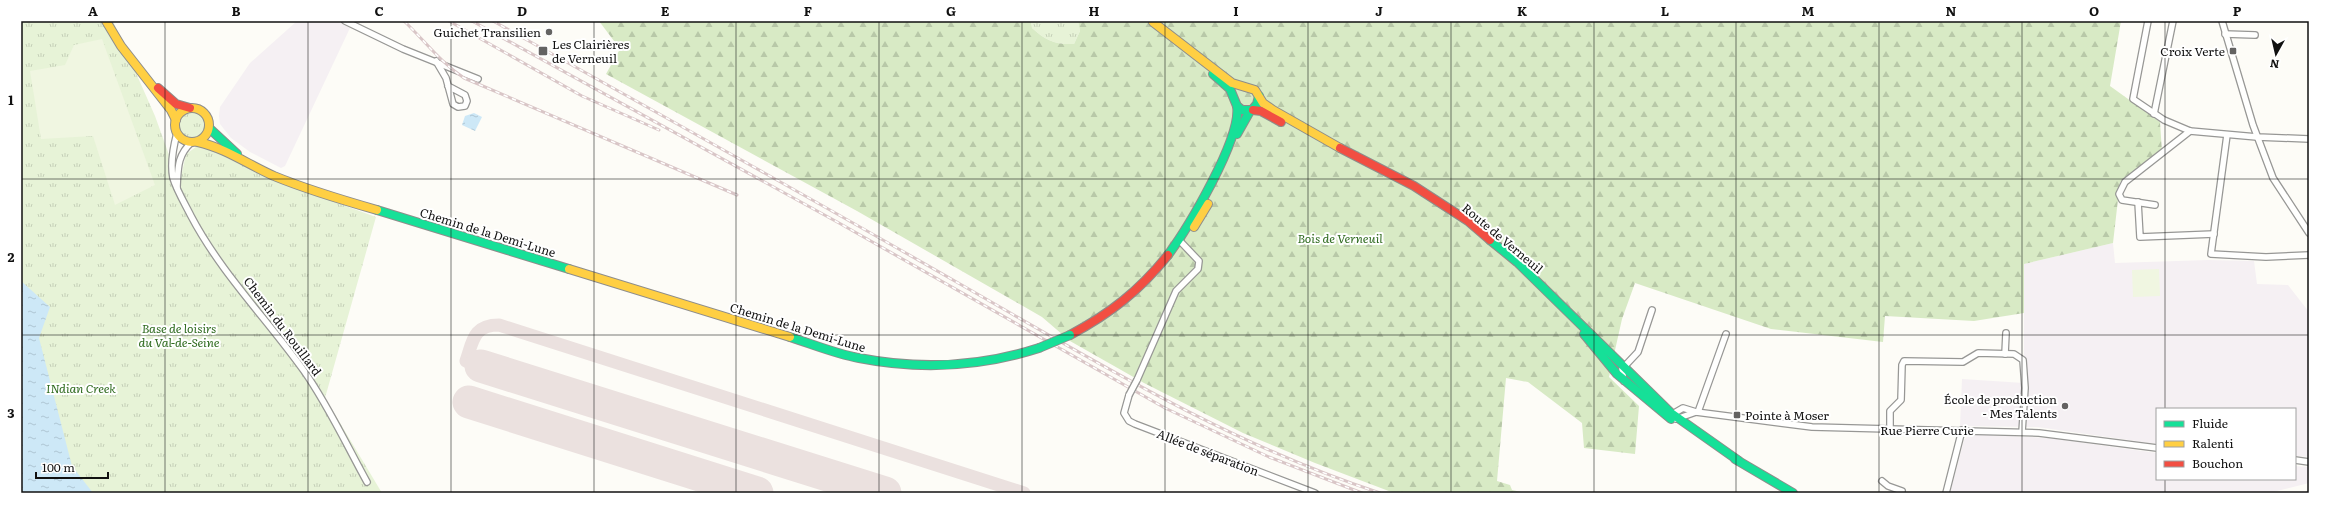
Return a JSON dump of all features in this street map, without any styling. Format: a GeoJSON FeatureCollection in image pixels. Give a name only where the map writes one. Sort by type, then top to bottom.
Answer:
{"type":"FeatureCollection","features":[{"type":"Feature","properties":{"kind":"street"},"geometry":{"type":"LineString","coordinates":[[106,21],[142,75],[171,110],[176,120]]}},
{"type":"Feature","properties":{"kind":"street"},"geometry":{"type":"LineString","coordinates":[[345,21],[403,49],[478,79]]}},
{"type":"Feature","properties":{"kind":"street"},"geometry":{"type":"LineString","coordinates":[[1153,21],[1232,83],[1254,89],[1259,96],[1258,104],[1241,126],[1213,194],[1202,216],[1180,242]]}},
{"type":"Feature","properties":{"kind":"street"},"geometry":{"type":"LineString","coordinates":[[1153,21],[1233,93],[1236,103],[1244,111],[1252,110]]}},
{"type":"Feature","properties":{"kind":"street"},"geometry":{"type":"LineString","coordinates":[[2148,21],[2132,99],[2154,114],[2190,131],[2227,135],[2309,139]]}},
{"type":"Feature","properties":{"kind":"street"},"geometry":{"type":"LineString","coordinates":[[2154,114],[2173,21]]}},
{"type":"Feature","properties":{"kind":"street"},"geometry":{"type":"LineString","coordinates":[[2222,21],[2257,137],[2272,178],[2309,233]]}},
{"type":"Feature","properties":{"kind":"street"},"geometry":{"type":"LineString","coordinates":[[2226,34],[2255,35]]}},
{"type":"Feature","properties":{"kind":"street"},"geometry":{"type":"LineString","coordinates":[[436,61],[442,70],[448,86]]}},
{"type":"Feature","properties":{"kind":"street"},"geometry":{"type":"LineString","coordinates":[[142,75],[176,104],[197,109],[206,115],[209,128],[205,136],[183,150],[180,156],[177,187]]}},
{"type":"Feature","properties":{"kind":"street"},"geometry":{"type":"LineString","coordinates":[[1180,242],[1203,202],[1217,172],[1237,120],[1237,92],[1245,87]]}},
{"type":"Feature","properties":{"kind":"street","name":"Route de Verneuil"},"geometry":{"type":"LineString","coordinates":[[1259,96],[1263,103],[1273,110],[1358,158],[1414,186],[1468,221],[1517,262],[1672,418],[1692,429],[1739,461]]}},
{"type":"Feature","properties":{"kind":"street"},"geometry":{"type":"LineString","coordinates":[[176,120],[181,112],[190,108]]}},
{"type":"Feature","properties":{"kind":"street","name":"Route de Verneuil"},"geometry":{"type":"LineString","coordinates":[[1252,110],[1264,112],[1316,140],[1358,158]]}},
{"type":"Feature","properties":{"kind":"street","name":"Chemin du Rouillard"},"geometry":{"type":"LineString","coordinates":[[176,120],[172,164],[174,180],[195,223],[217,257],[304,371],[326,406],[367,482]]}},
{"type":"Feature","properties":{"kind":"street","name":"Chemin de la Demi-Lune"},"geometry":{"type":"LineString","coordinates":[[209,128],[245,161]]}},
{"type":"Feature","properties":{"kind":"street"},"geometry":{"type":"LineString","coordinates":[[2155,205],[2122,200],[2119,194],[2125,182],[2190,131]]}},
{"type":"Feature","properties":{"kind":"street"},"geometry":{"type":"LineString","coordinates":[[176,133],[183,140],[195,142]]}},
{"type":"Feature","properties":{"kind":"street"},"geometry":{"type":"LineString","coordinates":[[2227,135],[2212,254],[2266,257],[2309,255]]}},
{"type":"Feature","properties":{"kind":"street","name":"Chemin de la Demi-Lune"},"geometry":{"type":"LineString","coordinates":[[195,142],[211,145],[273,175],[311,190],[858,358],[905,366],[939,367],[976,364],[1004,359],[1039,348],[1070,335],[1126,300],[1154,277],[1180,242]]}},
{"type":"Feature","properties":{"kind":"street"},"geometry":{"type":"LineString","coordinates":[[2138,202],[2140,237],[2214,234]]}},
{"type":"Feature","properties":{"kind":"street","name":"Allée de séparation"},"geometry":{"type":"LineString","coordinates":[[1180,242],[1199,260],[1198,269],[1176,291],[1129,395],[1124,413],[1129,421],[1135,424],[1315,493]]}},
{"type":"Feature","properties":{"kind":"street"},"geometry":{"type":"LineString","coordinates":[[1624,381],[1623,368],[1638,352],[1652,310]]}},
{"type":"Feature","properties":{"kind":"street","name":"Route de Verneuil"},"geometry":{"type":"LineString","coordinates":[[1580,326],[1587,340],[1624,381],[1710,446],[1739,461],[1793,493]]}},
{"type":"Feature","properties":{"kind":"street"},"geometry":{"type":"LineString","coordinates":[[2006,333],[2006,354]]}},
{"type":"Feature","properties":{"kind":"street"},"geometry":{"type":"LineString","coordinates":[[1692,429],[1691,418],[1697,412],[1726,334]]}},
{"type":"Feature","properties":{"kind":"street"},"geometry":{"type":"LineString","coordinates":[[1890,429],[1890,411],[1901,400],[1902,365],[1904,361],[1962,362],[1978,353],[2016,355],[2023,362],[2025,388],[2022,432]]}},
{"type":"Feature","properties":{"kind":"street","name":"Rue Pierre Curie"},"geometry":{"type":"LineString","coordinates":[[1672,418],[1683,408],[1697,412],[1799,426],[2022,432],[2156,448]]}},
{"type":"Feature","properties":{"kind":"street","name":"Rue Pierre Curie"},"geometry":{"type":"LineString","coordinates":[[1672,418],[1697,412]]}},
{"type":"Feature","properties":{"kind":"street"},"geometry":{"type":"LineString","coordinates":[[1946,493],[1962,430]]}},
{"type":"Feature","properties":{"kind":"street"},"geometry":{"type":"LineString","coordinates":[[2296,460],[2309,462]]}},
{"type":"Feature","properties":{"kind":"street"},"geometry":{"type":"LineString","coordinates":[[1882,481],[1888,486],[1904,492]]}},
{"type":"Feature","properties":{"kind":"shaded area"},"geometry":{"type":"Polygon","coordinates":[[[297,21],[337,21],[350,28],[285,166],[281,168],[250,152],[231,138],[220,124],[219,116],[220,107],[250,63],[297,21]]]}},
{"type":"Feature","properties":{"kind":"shaded area"},"geometry":{"type":"Polygon","coordinates":[[[2113,243],[2115,263],[2208,260],[2254,261],[2257,284],[2288,285],[2309,312],[2309,457],[2296,456],[2296,408],[2156,408],[2156,444],[2037,427],[1960,426],[1962,379],[2024,383],[2024,264],[2113,243]]]}},
{"type":"Feature","properties":{"kind":"shaded area"},"geometry":{"type":"Polygon","coordinates":[[[1970,434],[2049,438],[2156,453],[2156,480],[2296,480],[2296,466],[2309,467],[2309,483],[2269,493],[1950,493],[1964,440],[1970,434]]]}},
{"type":"Feature","properties":{"kind":"green space","name":"Base de loisirs du Val-de-Seine"},"geometry":{"type":"Polygon","coordinates":[[[21,21],[113,21],[155,116],[173,166],[181,177],[186,154],[196,147],[206,146],[269,178],[376,217],[325,398],[382,493],[21,493],[21,21]]]}},
{"type":"Feature","properties":{"kind":"green space","name":"Bois de Verneuil"},"geometry":{"type":"Polygon","coordinates":[[[599,21],[1031,21],[1032,28],[1046,39],[1056,43],[1074,44],[1080,31],[1078,21],[2121,21],[2110,86],[2160,122],[2162,152],[2120,182],[2113,243],[2024,264],[2024,313],[1974,321],[1885,316],[1883,342],[1771,329],[1635,283],[1622,319],[1609,377],[1639,406],[1635,454],[1584,448],[1582,423],[1528,382],[1506,378],[1497,481],[1510,485],[1512,490],[1526,493],[1394,493],[1315,463],[1243,433],[1144,383],[1070,341],[1042,317],[857,211],[606,74],[620,49],[599,21]]]}},
{"type":"Feature","properties":{"kind":"green space"},"geometry":{"type":"Polygon","coordinates":[[[1031,21],[1078,21],[1080,31],[1074,44],[1056,43],[1046,39],[1032,28],[1031,21]]]}},
{"type":"Feature","properties":{"kind":"green space"},"geometry":{"type":"Polygon","coordinates":[[[102,39],[155,185],[115,205],[93,136],[41,139],[30,71],[65,65],[74,45],[102,39]]]}},
{"type":"Feature","properties":{"kind":"green space"},"geometry":{"type":"Polygon","coordinates":[[[192,110],[198,111],[206,119],[206,131],[198,139],[192,140],[186,139],[178,131],[177,125],[178,119],[186,111],[192,110]]]}},
{"type":"Feature","properties":{"kind":"green space"},"geometry":{"type":"Polygon","coordinates":[[[2159,269],[2160,296],[2133,297],[2132,270],[2159,269]]]}},
{"type":"Feature","properties":{"kind":"water"},"geometry":{"type":"Polygon","coordinates":[[[474,113],[482,117],[475,131],[462,125],[465,116],[474,113]]]}},
{"type":"Feature","properties":{"kind":"water"},"geometry":{"type":"Polygon","coordinates":[[[21,281],[50,307],[39,338],[72,466],[93,493],[21,493],[21,281]]]}},
{"type":"Feature","properties":{"kind":"taxiway"},"geometry":{"type":"LineString","coordinates":[[481,366],[466,361],[475,336],[484,328],[499,325],[1024,493]]}},
{"type":"Feature","properties":{"kind":"runway"},"geometry":{"type":"LineString","coordinates":[[481,366],[885,493]]}},
{"type":"Feature","properties":{"kind":"runway"},"geometry":{"type":"LineString","coordinates":[[469,402],[757,493]]}},
{"type":"Feature","properties":{"kind":"railway"},"geometry":{"type":"LineString","coordinates":[[404,21],[440,58],[464,78],[737,195]]}},
{"type":"Feature","properties":{"kind":"railway"},"geometry":{"type":"LineString","coordinates":[[449,21],[582,96],[659,130]]}},
{"type":"Feature","properties":{"kind":"railway"},"geometry":{"type":"LineString","coordinates":[[472,21],[839,223],[1165,408],[1269,457],[1362,493]]}},
{"type":"Feature","properties":{"kind":"railway"},"geometry":{"type":"LineString","coordinates":[[493,21],[902,251],[1062,343],[1165,399],[1270,451],[1324,473],[1380,493]]}},
{"type":"Feature","properties":{"kind":"traffic: fast"},"geometry":{"type":"LineString","coordinates":[[1213,74],[1230,89],[1237,106],[1242,110],[1252,110],[1257,104],[1259,96]]}},
{"type":"Feature","properties":{"kind":"traffic: fast"},"geometry":{"type":"LineString","coordinates":[[1168,255],[1188,225],[1223,160],[1236,120],[1237,106]]}},
{"type":"Feature","properties":{"kind":"traffic: fast"},"geometry":{"type":"LineString","coordinates":[[1237,134],[1250,111]]}},
{"type":"Feature","properties":{"kind":"traffic: fast"},"geometry":{"type":"LineString","coordinates":[[209,128],[237,154]]}},
{"type":"Feature","properties":{"kind":"traffic: fast"},"geometry":{"type":"LineString","coordinates":[[377,210],[569,269]]}},
{"type":"Feature","properties":{"kind":"traffic: fast"},"geometry":{"type":"LineString","coordinates":[[1490,240],[1517,262],[1671,413],[1739,461]]}},
{"type":"Feature","properties":{"kind":"traffic: fast"},"geometry":{"type":"LineString","coordinates":[[1584,334],[1617,374],[1671,419]]}},
{"type":"Feature","properties":{"kind":"traffic: fast"},"geometry":{"type":"LineString","coordinates":[[1039,348],[1070,335]]}},
{"type":"Feature","properties":{"kind":"traffic: fast"},"geometry":{"type":"LineString","coordinates":[[790,337],[850,356],[882,362],[927,365],[972,363],[1039,348]]}},
{"type":"Feature","properties":{"kind":"traffic: fast"},"geometry":{"type":"LineString","coordinates":[[1735,459],[1793,493]]}},
{"type":"Feature","properties":{"kind":"traffic: slow"},"geometry":{"type":"LineString","coordinates":[[106,21],[121,46],[171,110],[176,120]]}},
{"type":"Feature","properties":{"kind":"traffic: slow"},"geometry":{"type":"LineString","coordinates":[[1153,22],[1232,83],[1255,90],[1263,103],[1273,110],[1340,148]]}},
{"type":"Feature","properties":{"kind":"traffic: slow"},"geometry":{"type":"LineString","coordinates":[[189,108],[195,108],[199,109],[206,115],[209,125],[208,132],[202,139],[195,142],[189,142],[185,141],[178,135],[175,128],[175,122],[176,118],[182,111],[189,108]]}},
{"type":"Feature","properties":{"kind":"traffic: slow"},"geometry":{"type":"LineString","coordinates":[[198,142],[218,148],[265,172],[287,181],[377,210]]}},
{"type":"Feature","properties":{"kind":"traffic: slow"},"geometry":{"type":"LineString","coordinates":[[1194,227],[1208,204]]}},
{"type":"Feature","properties":{"kind":"traffic: slow"},"geometry":{"type":"LineString","coordinates":[[569,269],[790,337]]}},
{"type":"Feature","properties":{"kind":"traffic: jam"},"geometry":{"type":"LineString","coordinates":[[158,88],[176,104],[190,108]]}},
{"type":"Feature","properties":{"kind":"traffic: jam"},"geometry":{"type":"LineString","coordinates":[[1253,110],[1261,111],[1281,122]]}},
{"type":"Feature","properties":{"kind":"traffic: jam"},"geometry":{"type":"LineString","coordinates":[[1340,148],[1414,186],[1468,221],[1490,240]]}},
{"type":"Feature","properties":{"kind":"traffic: jam"},"geometry":{"type":"LineString","coordinates":[[1070,335],[1099,318],[1124,300],[1146,280],[1168,255]]}},
{"type":"Feature","properties":{"kind":"place","name":"Guichet Transilien"},"geometry":{"type":"Point","coordinates":[549,32]}},
{"type":"Feature","properties":{"kind":"place","name":"Les Clairières de Verneuil"},"geometry":{"type":"Point","coordinates":[543,51]}},
{"type":"Feature","properties":{"kind":"place","name":"Croix Verte"},"geometry":{"type":"Point","coordinates":[2233,51]}},
{"type":"Feature","properties":{"kind":"place","name":"École de production - Mes Talents"},"geometry":{"type":"Point","coordinates":[2065,406]}},
{"type":"Feature","properties":{"kind":"place","name":"Pointe à Moser"},"geometry":{"type":"Point","coordinates":[1737,415]}},
{"type":"Feature","properties":{"kind":"park label","name":"INdian Creek"},"geometry":{"type":"Point","coordinates":[81,388]}}]}
